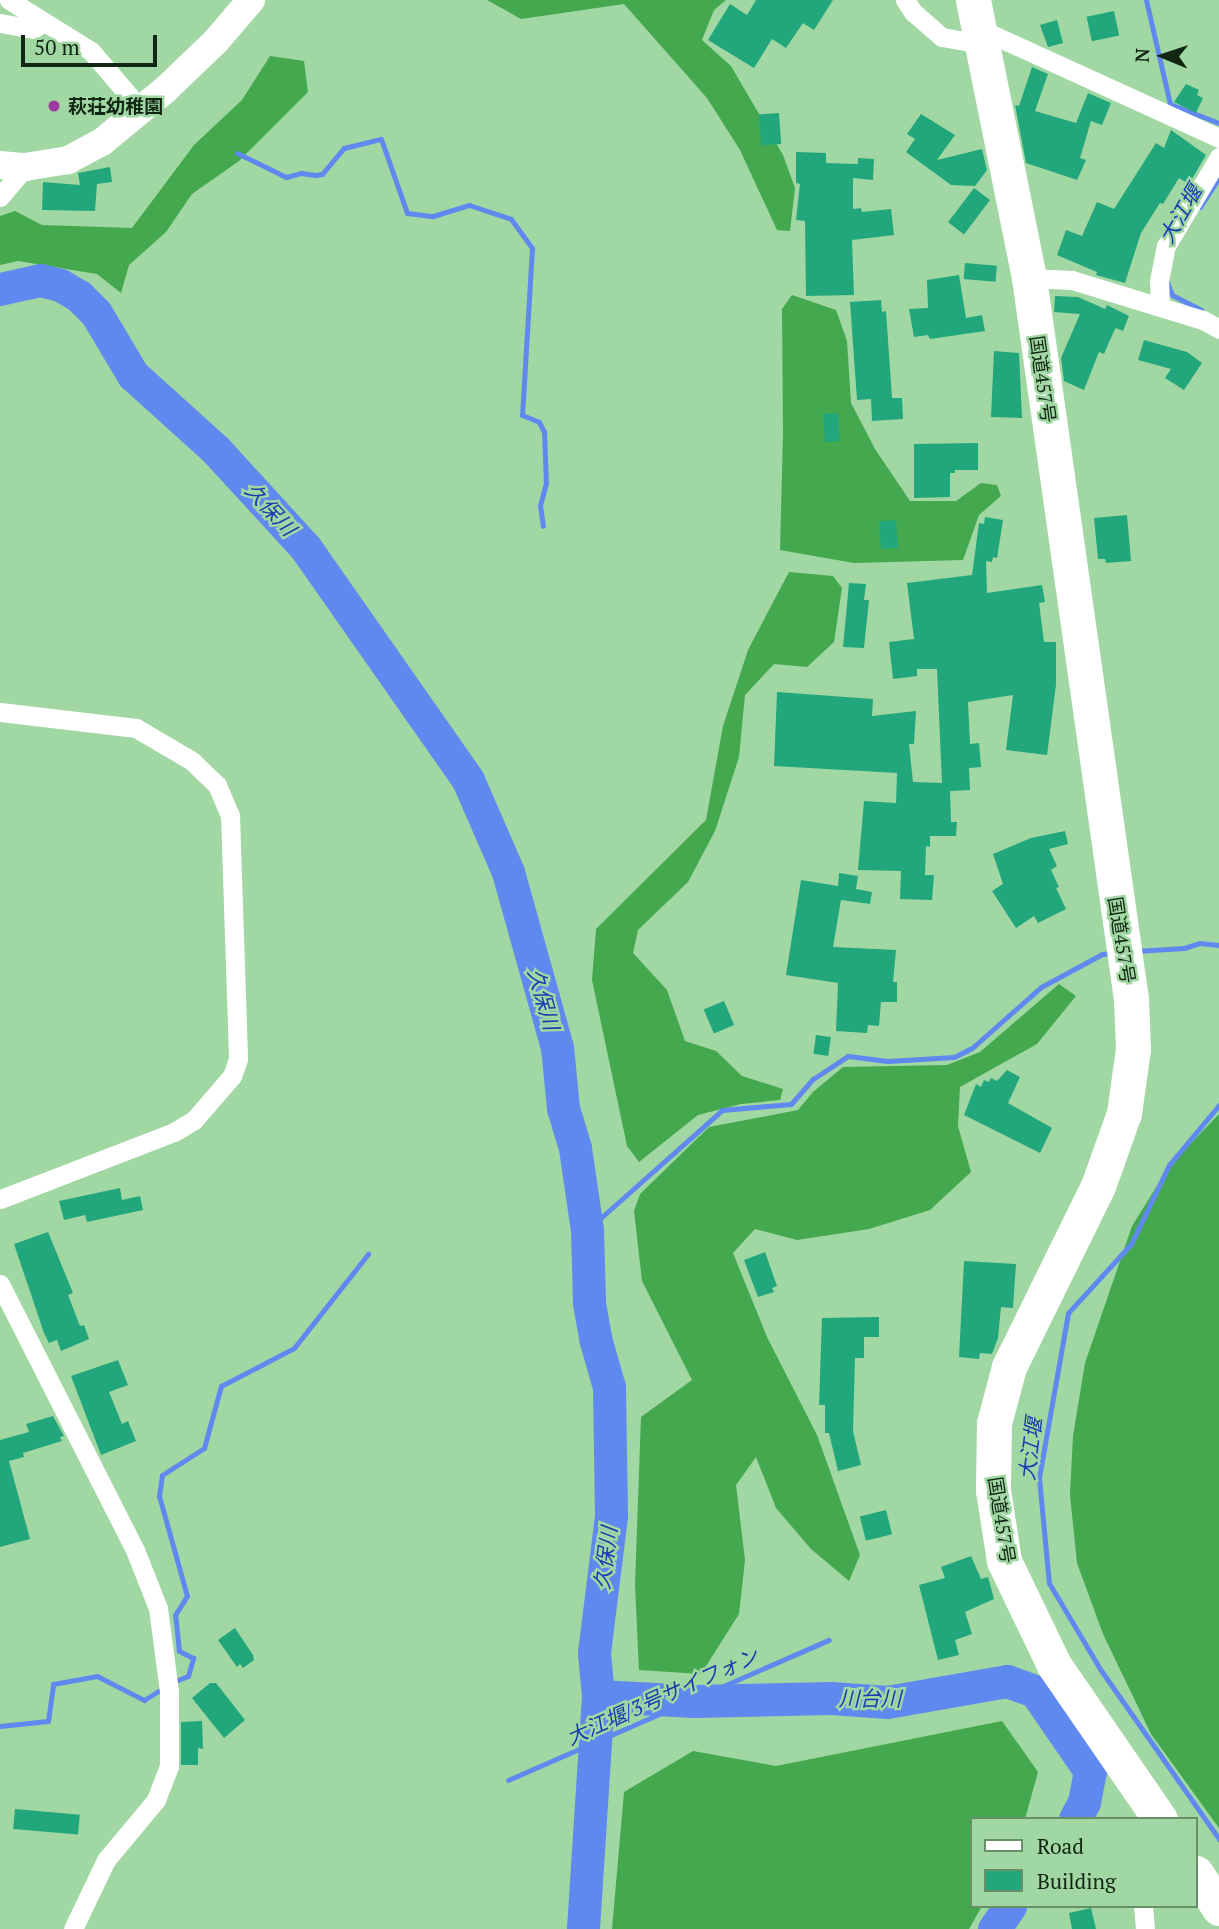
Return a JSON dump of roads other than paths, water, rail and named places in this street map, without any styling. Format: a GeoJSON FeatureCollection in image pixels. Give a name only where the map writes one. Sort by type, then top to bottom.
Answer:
{"type":"FeatureCollection","features":[{"type":"Feature","properties":{"kind":"highway","name":"国道457号"},"geometry":{"type":"LineString","coordinates":[[978,24],[1029,278],[1131,999],[1133,1049],[1124,1112],[1098,1186],[1009,1367],[994,1423],[993,1490],[1004,1560],[1054,1665],[1159,1817]]}},
{"type":"Feature","properties":{"kind":"highway"},"geometry":{"type":"LineString","coordinates":[[1198,1876],[1219,1908]]}},
{"type":"Feature","properties":{"kind":"street"},"geometry":{"type":"LineString","coordinates":[[9,0],[42,23],[91,51],[142,111]]}},
{"type":"Feature","properties":{"kind":"street"},"geometry":{"type":"LineString","coordinates":[[0,197],[12,166],[68,160],[102,142],[142,111],[216,41],[251,0]]}},
{"type":"Feature","properties":{"kind":"street"},"geometry":{"type":"LineString","coordinates":[[905,0],[913,12],[942,37],[978,24],[1219,138]]}},
{"type":"Feature","properties":{"kind":"street"},"geometry":{"type":"LineString","coordinates":[[0,23],[33,29],[42,23]]}},
{"type":"Feature","properties":{"kind":"street"},"geometry":{"type":"LineString","coordinates":[[1160,306],[1159,281],[1166,246],[1219,157]]}},
{"type":"Feature","properties":{"kind":"street"},"geometry":{"type":"LineString","coordinates":[[1029,278],[1072,280],[1203,320],[1219,329]]}},
{"type":"Feature","properties":{"kind":"street"},"geometry":{"type":"LineString","coordinates":[[0,712],[136,728],[192,761],[217,785],[230,815],[238,1059],[232,1076],[194,1120],[174,1132],[0,1199]]}},
{"type":"Feature","properties":{"kind":"street"},"geometry":{"type":"LineString","coordinates":[[0,1284],[135,1550],[159,1608],[169,1691],[169,1766],[156,1800],[106,1860],[73,1929]]}},
{"type":"Feature","properties":{"kind":"street"},"geometry":{"type":"LineString","coordinates":[[1143,1908],[1145,1929]]}},
{"type":"Feature","properties":{"kind":"waterway"},"geometry":{"type":"LineString","coordinates":[[1146,0],[1170,104],[1219,123]]}},
{"type":"Feature","properties":{"kind":"waterway"},"geometry":{"type":"LineString","coordinates":[[237,153],[286,177],[301,173],[315,175],[322,174],[344,148],[381,139],[407,213],[433,216],[469,205],[511,219],[532,248],[522,415],[539,422],[544,432],[546,483],[540,505],[543,526]]}},
{"type":"Feature","properties":{"kind":"waterway","name":"大江堰"},"geometry":{"type":"LineString","coordinates":[[1200,207],[1219,178]]}},
{"type":"Feature","properties":{"kind":"waterway","name":"久保川"},"geometry":{"type":"LineString","coordinates":[[0,289],[40,280],[60,285],[79,296],[96,313],[133,375],[216,450],[305,547],[468,780],[508,872],[557,1047],[563,1108],[575,1148],[587,1230],[589,1303],[595,1338],[609,1387],[611,1516],[594,1653],[598,1696],[583,1929]]}},
{"type":"Feature","properties":{"kind":"waterway","name":"大江堰"},"geometry":{"type":"LineString","coordinates":[[1167,282],[1172,295],[1201,310]]}},
{"type":"Feature","properties":{"kind":"waterway"},"geometry":{"type":"LineString","coordinates":[[1136,951],[1184,948],[1199,943],[1219,945]]}},
{"type":"Feature","properties":{"kind":"waterway"},"geometry":{"type":"LineString","coordinates":[[587,1230],[722,1110],[791,1104],[813,1079],[848,1056],[888,1061],[954,1057],[972,1048],[1041,987],[1102,954],[1112,953]]}},
{"type":"Feature","properties":{"kind":"waterway","name":"大江堰"},"geometry":{"type":"LineString","coordinates":[[1219,1105],[1169,1165],[1131,1244],[1068,1313],[1039,1478],[1049,1583],[1100,1669],[1219,1839]]}},
{"type":"Feature","properties":{"kind":"waterway"},"geometry":{"type":"LineString","coordinates":[[173,1682],[188,1676],[193,1658],[179,1651],[175,1615],[187,1596],[159,1496],[162,1475],[204,1448],[221,1386],[294,1348],[368,1254]]}},
{"type":"Feature","properties":{"kind":"waterway","name":"大江堰/3号サイフォン"},"geometry":{"type":"LineString","coordinates":[[508,1780],[829,1640]]}},
{"type":"Feature","properties":{"kind":"waterway"},"geometry":{"type":"LineString","coordinates":[[0,1726],[48,1721],[53,1684],[97,1676],[144,1700],[165,1687]]}},
{"type":"Feature","properties":{"kind":"waterway","name":"川台川"},"geometry":{"type":"LineString","coordinates":[[598,1696],[695,1701],[831,1698],[887,1702],[1007,1681],[1035,1691],[1090,1771],[1084,1802],[1076,1817]]}},
{"type":"Feature","properties":{"kind":"waterway","name":"川台川"},"geometry":{"type":"LineString","coordinates":[[994,1929],[1009,1908]]}},
{"type":"Feature","properties":{"kind":"place","name":"萩荘幼稚園"},"geometry":{"type":"Point","coordinates":[54,106]}}]}
